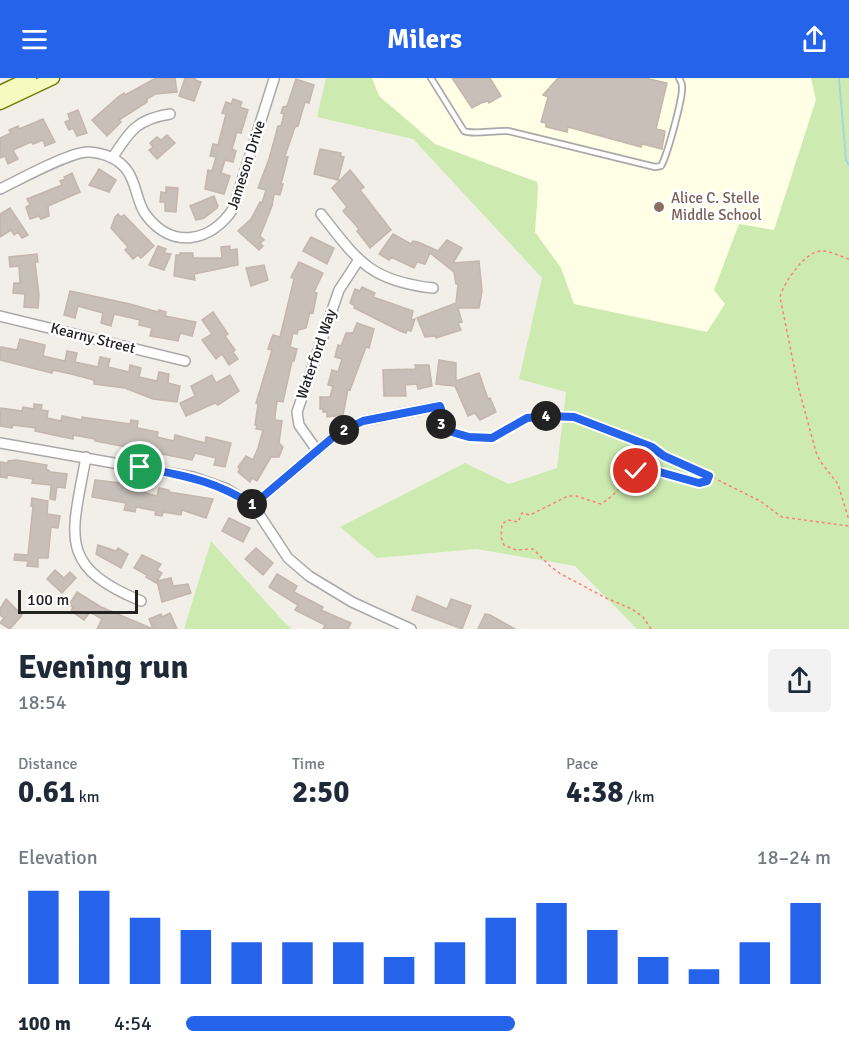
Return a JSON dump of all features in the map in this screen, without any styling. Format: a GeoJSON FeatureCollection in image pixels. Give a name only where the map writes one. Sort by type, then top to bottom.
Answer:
{"type":"FeatureCollection","features":[{"type":"Feature","properties":{"kind":"main road"},"geometry":{"type":"LineString","coordinates":[[0,92],[30,78]]}},
{"type":"Feature","properties":{"kind":"main road"},"geometry":{"type":"LineString","coordinates":[[0,103],[53,78]]}},
{"type":"Feature","properties":{"kind":"street","name":"Jameson Drive"},"geometry":{"type":"LineString","coordinates":[[113,157],[126,169],[134,182],[145,214],[161,230],[177,237],[207,235],[224,223],[234,209],[274,79]]}},
{"type":"Feature","properties":{"kind":"street"},"geometry":{"type":"LineString","coordinates":[[0,189],[77,153],[88,152],[113,157],[136,127],[150,117],[170,114]]}},
{"type":"Feature","properties":{"kind":"street"},"geometry":{"type":"LineString","coordinates":[[321,214],[358,261],[382,276],[409,285],[433,288]]}},
{"type":"Feature","properties":{"kind":"street","name":"Waterford Way"},"geometry":{"type":"LineString","coordinates":[[316,449],[298,425],[297,412],[339,290],[358,261]]}},
{"type":"Feature","properties":{"kind":"street","name":"Kearny Street"},"geometry":{"type":"LineString","coordinates":[[0,316],[185,361]]}},
{"type":"Feature","properties":{"kind":"street"},"geometry":{"type":"LineString","coordinates":[[253,505],[316,449],[338,433],[363,421],[440,406]]}},
{"type":"Feature","properties":{"kind":"street"},"geometry":{"type":"LineString","coordinates":[[0,443],[193,477],[228,489],[253,505],[288,558],[309,576],[351,602],[411,629]]}},
{"type":"Feature","properties":{"kind":"street"},"geometry":{"type":"LineString","coordinates":[[86,457],[74,539],[83,565],[112,589],[141,601]]}},
{"type":"Feature","properties":{"kind":"lane"},"geometry":{"type":"LineString","coordinates":[[431,78],[467,133],[508,131],[655,167],[664,162],[682,90],[679,78]]}},
{"type":"Feature","properties":{"kind":"path"},"geometry":{"type":"LineString","coordinates":[[849,260],[824,251],[811,254],[803,260],[782,290],[780,297],[798,386],[816,452],[838,484],[849,520]]}},
{"type":"Feature","properties":{"kind":"path"},"geometry":{"type":"LineString","coordinates":[[440,406],[445,421],[438,428],[469,437],[492,438],[527,418],[574,417],[652,447],[664,456],[745,493],[782,517],[849,526]]}},
{"type":"Feature","properties":{"kind":"path"},"geometry":{"type":"LineString","coordinates":[[651,629],[643,617],[632,609],[561,574],[533,549],[516,550],[504,545],[501,537],[502,524],[508,520],[518,522],[522,513],[530,515],[568,496],[576,496],[601,504],[618,492],[636,471],[656,471],[699,483],[707,481],[709,476]]}},
{"type":"Feature","properties":{"kind":"shaded area","name":"Alice C. Stelle Middle School"},"geometry":{"type":"Polygon","coordinates":[[[372,78],[811,78],[816,100],[774,230],[707,332],[573,304],[561,268],[534,232],[537,182],[435,144],[379,96],[372,78]]]}},
{"type":"Feature","properties":{"kind":"green space"},"geometry":{"type":"Polygon","coordinates":[[[326,78],[372,78],[379,96],[435,144],[537,182],[535,232],[561,268],[574,304],[707,332],[725,304],[714,290],[739,224],[774,230],[816,100],[811,78],[849,78],[849,629],[637,629],[575,566],[476,549],[377,558],[340,527],[465,463],[509,484],[557,468],[566,392],[519,379],[542,278],[413,139],[317,117],[326,78]]]}},
{"type":"Feature","properties":{"kind":"green space"},"geometry":{"type":"Polygon","coordinates":[[[211,541],[284,622],[292,629],[184,629],[211,541]]]}},
{"type":"Feature","properties":{"kind":"building"},"geometry":{"type":"Polygon","coordinates":[[[156,78],[175,78],[177,92],[155,94],[147,99],[147,102],[119,120],[121,122],[107,136],[92,120],[124,93],[125,95],[156,78]]]}},
{"type":"Feature","properties":{"kind":"building"},"geometry":{"type":"Polygon","coordinates":[[[185,78],[195,78],[201,82],[194,101],[179,96],[185,78]]]}},
{"type":"Feature","properties":{"kind":"building"},"geometry":{"type":"Polygon","coordinates":[[[452,78],[490,78],[501,96],[489,103],[488,101],[481,103],[472,108],[452,78]]]}},
{"type":"Feature","properties":{"kind":"building"},"geometry":{"type":"Polygon","coordinates":[[[558,78],[645,78],[667,83],[656,129],[665,131],[662,149],[642,144],[641,147],[568,127],[567,132],[546,127],[546,123],[541,122],[548,97],[543,95],[558,78]]]}},
{"type":"Feature","properties":{"kind":"building"},"geometry":{"type":"Polygon","coordinates":[[[296,79],[314,85],[309,103],[305,102],[285,156],[288,157],[280,195],[274,194],[272,206],[260,236],[264,240],[260,243],[263,246],[259,250],[238,231],[251,219],[260,202],[262,203],[266,190],[258,188],[278,126],[281,126],[283,107],[287,106],[296,79]]]}},
{"type":"Feature","properties":{"kind":"building"},"geometry":{"type":"Polygon","coordinates":[[[233,99],[242,102],[240,107],[248,110],[241,133],[237,132],[232,149],[236,151],[233,162],[225,160],[221,173],[230,176],[224,194],[205,189],[208,170],[212,171],[216,157],[210,156],[213,144],[218,145],[226,114],[222,113],[226,102],[231,104],[233,99]]]}},
{"type":"Feature","properties":{"kind":"building"},"geometry":{"type":"Polygon","coordinates":[[[78,110],[87,133],[77,136],[73,128],[69,130],[65,122],[70,120],[68,114],[78,110]]]}},
{"type":"Feature","properties":{"kind":"building"},"geometry":{"type":"Polygon","coordinates":[[[43,119],[55,142],[45,146],[43,140],[33,144],[31,142],[13,150],[18,159],[8,164],[5,156],[0,158],[0,138],[11,133],[9,130],[18,126],[19,129],[43,119]]]}},
{"type":"Feature","properties":{"kind":"building"},"geometry":{"type":"Polygon","coordinates":[[[167,135],[175,143],[157,159],[149,150],[153,147],[150,143],[157,137],[161,140],[167,135]]]}},
{"type":"Feature","properties":{"kind":"building"},"geometry":{"type":"Polygon","coordinates":[[[320,149],[341,153],[340,156],[344,157],[338,180],[314,174],[320,149]]]}},
{"type":"Feature","properties":{"kind":"building"},"geometry":{"type":"Polygon","coordinates":[[[99,169],[116,180],[109,192],[89,185],[99,169]]]}},
{"type":"Feature","properties":{"kind":"building"},"geometry":{"type":"Polygon","coordinates":[[[350,170],[364,187],[360,190],[391,230],[370,248],[357,231],[359,229],[343,211],[347,207],[332,188],[350,170]]]}},
{"type":"Feature","properties":{"kind":"building"},"geometry":{"type":"Polygon","coordinates":[[[72,173],[80,192],[48,206],[49,216],[30,219],[26,207],[30,205],[27,199],[62,185],[60,181],[72,173]]]}},
{"type":"Feature","properties":{"kind":"building"},"geometry":{"type":"Polygon","coordinates":[[[166,187],[178,188],[176,212],[165,211],[165,202],[160,202],[161,192],[166,193],[166,187]]]}},
{"type":"Feature","properties":{"kind":"building"},"geometry":{"type":"Polygon","coordinates":[[[214,196],[217,208],[204,218],[196,220],[190,206],[214,196]]]}},
{"type":"Feature","properties":{"kind":"building"},"geometry":{"type":"Polygon","coordinates":[[[10,208],[28,235],[22,238],[18,232],[14,235],[11,230],[0,237],[0,214],[10,208]]]}},
{"type":"Feature","properties":{"kind":"building"},"geometry":{"type":"Polygon","coordinates":[[[118,214],[121,217],[124,215],[154,246],[141,258],[138,255],[133,259],[125,250],[128,247],[111,228],[118,214]]]}},
{"type":"Feature","properties":{"kind":"building"},"geometry":{"type":"Polygon","coordinates":[[[393,234],[411,244],[413,241],[418,242],[438,251],[447,240],[462,248],[453,263],[479,261],[482,291],[479,308],[458,308],[462,322],[458,323],[461,330],[436,338],[436,336],[425,337],[417,318],[456,303],[458,284],[456,284],[454,272],[430,253],[425,264],[417,262],[414,268],[391,257],[389,260],[379,254],[393,234]]]}},
{"type":"Feature","properties":{"kind":"building"},"geometry":{"type":"Polygon","coordinates":[[[311,237],[334,248],[327,264],[303,251],[311,237]]]}},
{"type":"Feature","properties":{"kind":"building"},"geometry":{"type":"Polygon","coordinates":[[[158,246],[166,249],[164,253],[171,254],[164,270],[149,265],[158,246]]]}},
{"type":"Feature","properties":{"kind":"building"},"geometry":{"type":"Polygon","coordinates":[[[230,246],[230,250],[237,249],[238,265],[194,274],[195,280],[174,276],[176,255],[193,253],[193,258],[222,258],[221,247],[230,246]]]}},
{"type":"Feature","properties":{"kind":"building"},"geometry":{"type":"Polygon","coordinates":[[[37,254],[38,262],[35,262],[39,295],[38,308],[24,307],[25,294],[13,293],[14,283],[20,283],[19,266],[10,267],[9,257],[37,254]]]}},
{"type":"Feature","properties":{"kind":"building"},"geometry":{"type":"Polygon","coordinates":[[[299,262],[323,273],[314,292],[317,293],[313,313],[310,312],[306,328],[298,330],[297,334],[293,333],[290,347],[297,349],[283,402],[277,401],[275,420],[282,421],[279,443],[283,447],[279,457],[271,457],[257,481],[252,478],[250,482],[238,472],[240,469],[238,467],[246,456],[253,460],[258,448],[263,430],[256,429],[258,404],[256,403],[272,350],[268,349],[273,335],[280,337],[294,279],[291,277],[299,262]]]}},
{"type":"Feature","properties":{"kind":"building"},"geometry":{"type":"Polygon","coordinates":[[[264,265],[268,280],[251,286],[246,268],[264,265]]]}},
{"type":"Feature","properties":{"kind":"building"},"geometry":{"type":"Polygon","coordinates":[[[362,287],[375,293],[373,297],[413,311],[411,320],[415,319],[411,331],[407,330],[406,333],[400,331],[354,308],[355,306],[350,303],[355,289],[360,291],[362,287]]]}},
{"type":"Feature","properties":{"kind":"building"},"geometry":{"type":"Polygon","coordinates":[[[70,291],[158,312],[159,310],[166,312],[165,316],[196,322],[192,336],[180,333],[178,341],[150,336],[152,328],[139,325],[140,320],[114,314],[111,326],[101,323],[103,313],[78,306],[75,318],[64,315],[70,291]]]}},
{"type":"Feature","properties":{"kind":"building"},"geometry":{"type":"Polygon","coordinates":[[[213,312],[228,334],[225,336],[235,350],[233,352],[238,359],[229,365],[222,354],[216,359],[202,340],[212,334],[202,320],[213,312]]]}},
{"type":"Feature","properties":{"kind":"building"},"geometry":{"type":"Polygon","coordinates":[[[357,323],[374,329],[369,348],[366,347],[350,390],[348,389],[343,415],[327,417],[327,412],[320,409],[320,397],[330,397],[333,386],[328,385],[332,370],[338,372],[342,359],[335,357],[338,345],[341,346],[346,333],[353,333],[357,323]]]}},
{"type":"Feature","properties":{"kind":"building"},"geometry":{"type":"Polygon","coordinates":[[[20,339],[45,345],[43,356],[65,361],[67,351],[77,353],[75,362],[98,367],[100,357],[110,359],[108,367],[129,372],[130,365],[141,368],[139,377],[157,381],[159,372],[169,374],[168,383],[180,386],[177,402],[153,399],[125,388],[94,384],[94,380],[71,374],[53,370],[52,373],[0,360],[1,347],[17,350],[20,339]]]}},
{"type":"Feature","properties":{"kind":"building"},"geometry":{"type":"Polygon","coordinates":[[[439,360],[456,363],[456,381],[479,373],[488,399],[490,398],[496,412],[480,420],[475,413],[468,416],[455,386],[436,384],[439,360]]]}},
{"type":"Feature","properties":{"kind":"building"},"geometry":{"type":"Polygon","coordinates":[[[415,365],[429,365],[432,386],[418,389],[417,384],[405,385],[406,396],[384,396],[383,370],[416,369],[415,365]]]}},
{"type":"Feature","properties":{"kind":"building"},"geometry":{"type":"Polygon","coordinates":[[[212,375],[216,383],[230,375],[239,391],[218,405],[215,403],[186,416],[180,403],[195,396],[191,386],[212,375]]]}},
{"type":"Feature","properties":{"kind":"building"},"geometry":{"type":"Polygon","coordinates":[[[34,404],[42,405],[41,410],[48,411],[47,418],[61,421],[62,416],[130,424],[131,420],[138,421],[137,428],[158,432],[157,437],[174,441],[175,435],[205,443],[206,437],[231,443],[225,467],[214,465],[216,458],[195,453],[192,460],[73,435],[73,439],[58,436],[35,431],[36,428],[0,426],[1,408],[22,411],[23,407],[34,409],[34,404]]]}},
{"type":"Feature","properties":{"kind":"building"},"geometry":{"type":"Polygon","coordinates":[[[16,460],[47,465],[46,469],[51,472],[67,474],[65,488],[57,487],[55,500],[50,499],[51,485],[32,483],[33,479],[7,475],[7,478],[0,477],[0,462],[8,463],[8,461],[16,460]]]}},
{"type":"Feature","properties":{"kind":"building"},"geometry":{"type":"Polygon","coordinates":[[[95,480],[139,485],[138,491],[157,496],[159,488],[169,490],[169,492],[213,499],[206,518],[182,510],[181,515],[163,512],[162,516],[155,515],[156,511],[136,507],[135,512],[124,510],[126,503],[92,497],[95,480]]]}},
{"type":"Feature","properties":{"kind":"building"},"geometry":{"type":"Polygon","coordinates":[[[32,498],[48,501],[47,514],[60,516],[58,528],[51,527],[48,558],[38,558],[38,567],[27,566],[28,561],[14,560],[15,554],[28,555],[32,498]]]}},
{"type":"Feature","properties":{"kind":"building"},"geometry":{"type":"Polygon","coordinates":[[[229,518],[250,528],[243,542],[222,531],[229,518]]]}},
{"type":"Feature","properties":{"kind":"building"},"geometry":{"type":"Polygon","coordinates":[[[98,545],[116,551],[118,548],[128,554],[121,568],[96,554],[98,545]]]}},
{"type":"Feature","properties":{"kind":"building"},"geometry":{"type":"Polygon","coordinates":[[[256,548],[273,563],[263,575],[245,559],[256,548]]]}},
{"type":"Feature","properties":{"kind":"building"},"geometry":{"type":"Polygon","coordinates":[[[142,555],[161,564],[157,570],[162,573],[156,583],[134,568],[142,555]]]}},
{"type":"Feature","properties":{"kind":"building"},"geometry":{"type":"Polygon","coordinates":[[[55,570],[64,578],[70,572],[76,578],[62,593],[47,579],[55,570]]]}},
{"type":"Feature","properties":{"kind":"building"},"geometry":{"type":"Polygon","coordinates":[[[277,574],[297,586],[294,592],[323,607],[321,610],[351,623],[348,629],[323,629],[325,625],[295,610],[298,605],[269,587],[277,574]]]}},
{"type":"Feature","properties":{"kind":"building"},"geometry":{"type":"Polygon","coordinates":[[[171,578],[173,586],[188,584],[191,593],[162,602],[157,581],[171,578]]]}},
{"type":"Feature","properties":{"kind":"building"},"geometry":{"type":"Polygon","coordinates":[[[77,592],[101,607],[153,629],[97,629],[102,619],[90,612],[84,620],[71,611],[73,607],[69,605],[77,592]]]}},
{"type":"Feature","properties":{"kind":"building"},"geometry":{"type":"Polygon","coordinates":[[[417,596],[447,609],[451,599],[471,606],[462,629],[412,610],[417,596]]]}},
{"type":"Feature","properties":{"kind":"building"},"geometry":{"type":"Polygon","coordinates":[[[6,599],[22,615],[10,629],[0,623],[4,618],[0,615],[0,609],[6,599]]]}},
{"type":"Feature","properties":{"kind":"building"},"geometry":{"type":"Polygon","coordinates":[[[170,613],[177,629],[153,629],[149,619],[170,613]]]}},
{"type":"Feature","properties":{"kind":"building"},"geometry":{"type":"Polygon","coordinates":[[[485,614],[490,615],[515,629],[478,629],[485,614]]]}},
{"type":"Feature","properties":{"kind":"waterway"},"geometry":{"type":"LineString","coordinates":[[839,78],[846,160],[849,165]]}},
{"type":"Feature","properties":{"kind":"place","name":"Alice C. Stelle Middle School"},"geometry":{"type":"Point","coordinates":[659,207]}},
{"type":"Feature","properties":{"kind":"route"},"geometry":{"type":"LineString","coordinates":[[140,467],[193,477],[228,489],[253,505],[316,449],[338,433],[363,421],[440,406],[445,421],[438,428],[469,437],[492,438],[527,418],[574,417],[652,447],[664,456],[709,476],[707,481],[699,483],[656,471],[636,471]]}}]}
